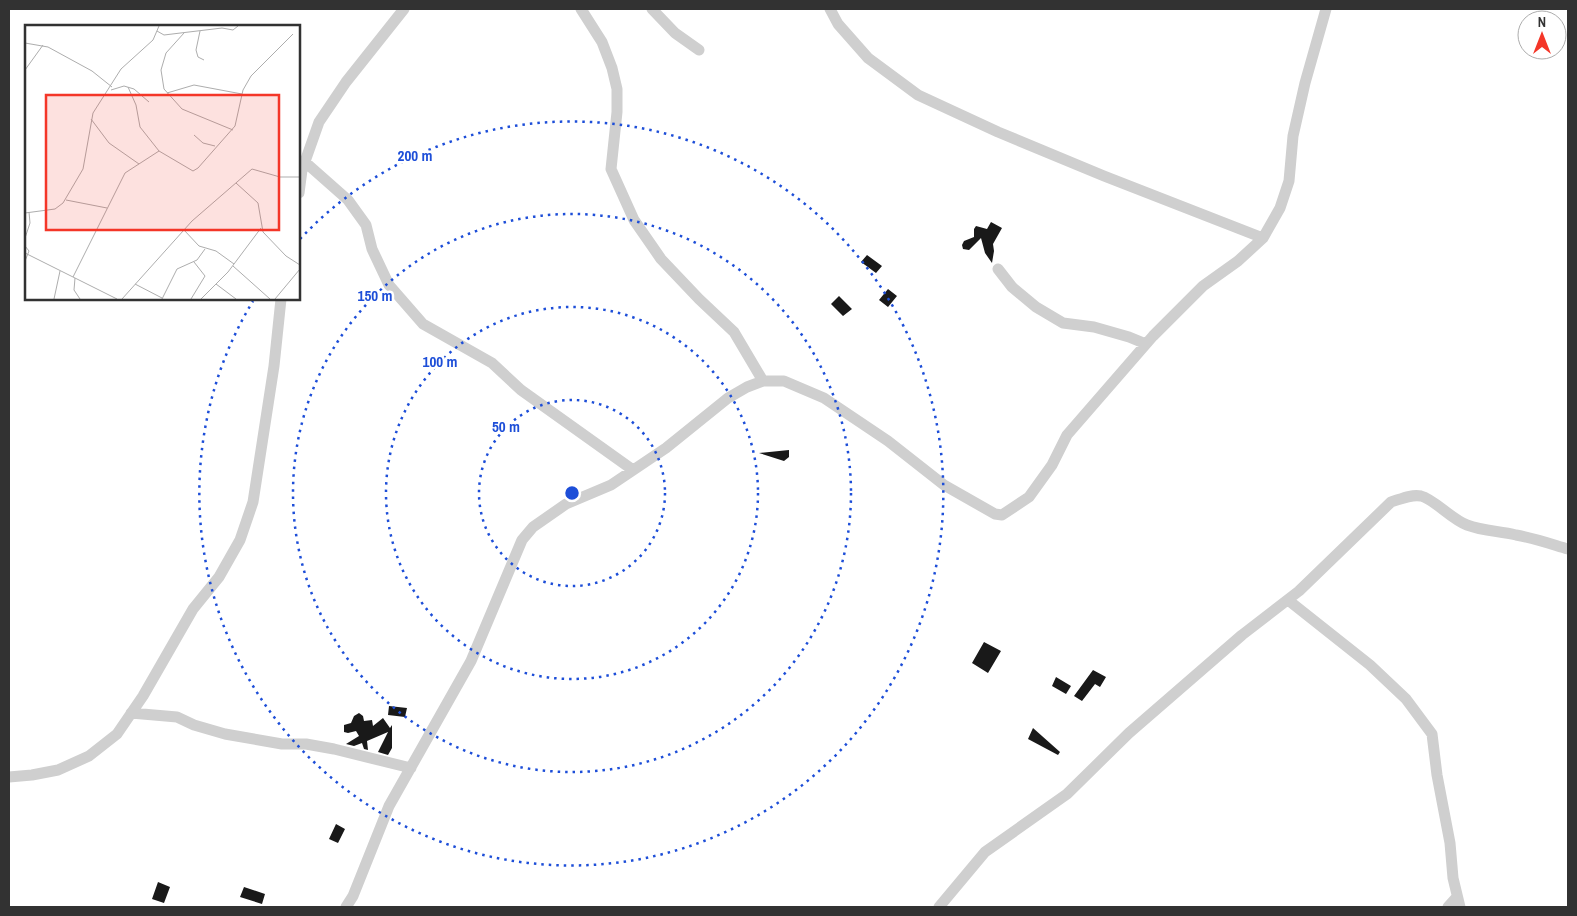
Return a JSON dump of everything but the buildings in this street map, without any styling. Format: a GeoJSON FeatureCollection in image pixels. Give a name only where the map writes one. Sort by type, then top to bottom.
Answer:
{"type":"FeatureCollection","features":[{"type":"Feature","properties":{"kind":"street"},"geometry":{"type":"LineString","coordinates":[[300,188],[305,162],[319,122],[346,82],[404,9]]}},
{"type":"Feature","properties":{"kind":"street"},"geometry":{"type":"LineString","coordinates":[[581,9],[602,42],[614,75],[617,88],[617,112],[611,169],[634,220],[661,258],[700,300],[734,332],[763,381]]}},
{"type":"Feature","properties":{"kind":"street"},"geometry":{"type":"LineString","coordinates":[[652,9],[675,33],[699,50]]}},
{"type":"Feature","properties":{"kind":"street"},"geometry":{"type":"LineString","coordinates":[[830,9],[838,24],[868,58],[918,95],[1060,158],[1263,238]]}},
{"type":"Feature","properties":{"kind":"street"},"geometry":{"type":"LineString","coordinates":[[346,907],[353,896],[390,806],[471,661],[522,540],[533,527],[566,504],[611,485],[666,448],[728,398],[747,386],[763,381],[784,380],[824,398],[888,441],[944,485],[995,514],[1002,515],[1029,497],[1052,465],[1067,435],[1146,344],[1203,286],[1238,261],[1263,238],[1280,208],[1289,181],[1293,136],[1305,83],[1326,9]]}},
{"type":"Feature","properties":{"kind":"street"},"geometry":{"type":"LineString","coordinates":[[305,162],[348,200],[366,225],[372,249],[390,285],[423,324],[492,363],[521,390],[633,470]]}},
{"type":"Feature","properties":{"kind":"street"},"geometry":{"type":"LineString","coordinates":[[998,269],[1012,287],[1030,302],[1063,323],[1094,328],[1129,337],[1146,344]]}},
{"type":"Feature","properties":{"kind":"street"},"geometry":{"type":"LineString","coordinates":[[9,777],[58,770],[89,756],[117,734],[143,696],[193,609],[219,577],[240,540],[253,502],[266,420],[281,300]]}},
{"type":"Feature","properties":{"kind":"street"},"geometry":{"type":"LineString","coordinates":[[939,907],[985,852],[1067,794],[1129,733],[1242,636],[1288,600],[1328,564],[1391,502],[1410,496],[1422,496],[1466,525],[1516,535],[1568,549]]}},
{"type":"Feature","properties":{"kind":"street"},"geometry":{"type":"LineString","coordinates":[[1288,600],[1370,665],[1406,700],[1432,734],[1437,775],[1450,843],[1452,878],[1458,902],[1448,907]]}},
{"type":"Feature","properties":{"kind":"street"},"geometry":{"type":"LineString","coordinates":[[131,713],[177,717],[194,725],[225,734],[282,744],[306,744],[334,749],[411,768]]}}]}
